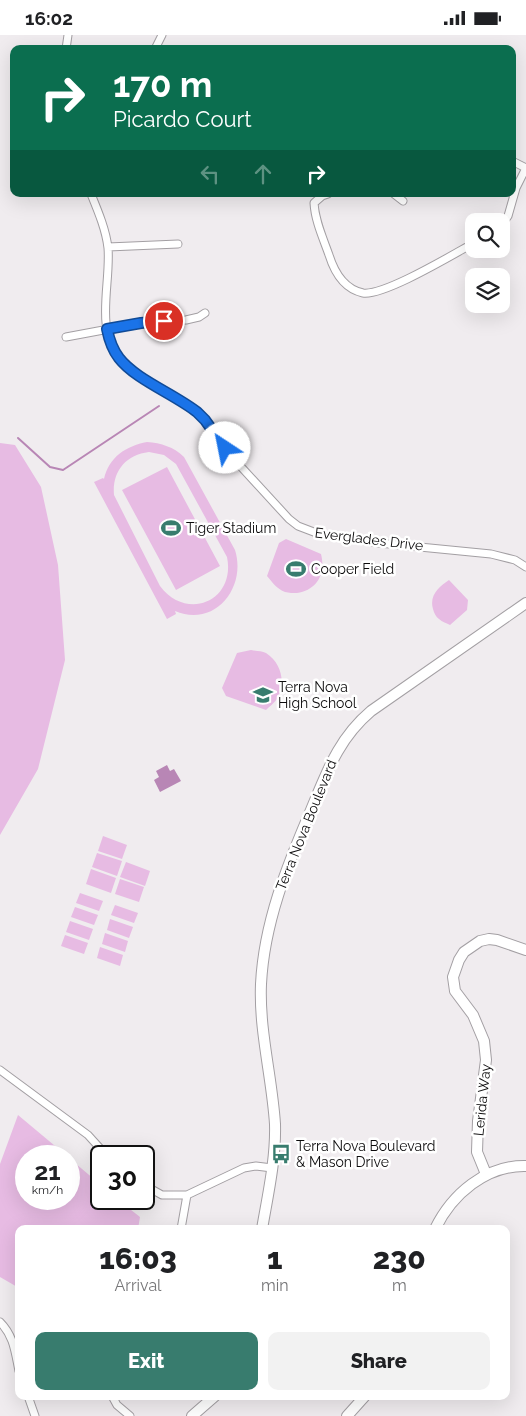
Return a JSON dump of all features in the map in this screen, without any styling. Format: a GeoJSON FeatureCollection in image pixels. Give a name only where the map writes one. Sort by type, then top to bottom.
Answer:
{"type":"FeatureCollection","features":[{"type":"Feature","properties":{"kind":"street"},"geometry":{"type":"LineString","coordinates":[[516,188],[526,168]]}},
{"type":"Feature","properties":{"kind":"street","name":"Everglades Drive"},"geometry":{"type":"LineString","coordinates":[[92,197],[108,247],[105,309],[107,329],[113,349],[119,358],[135,372],[197,412],[232,457],[280,511],[298,526],[319,534],[379,543],[491,554],[515,561],[526,567]]}},
{"type":"Feature","properties":{"kind":"street"},"geometry":{"type":"LineString","coordinates":[[321,197],[314,203],[314,215],[332,263],[339,277],[348,286],[357,291],[364,293],[382,290],[465,248]]}},
{"type":"Feature","properties":{"kind":"street"},"geometry":{"type":"LineString","coordinates":[[398,197],[403,201]]}},
{"type":"Feature","properties":{"kind":"street"},"geometry":{"type":"LineString","coordinates":[[509,213],[513,197]]}},
{"type":"Feature","properties":{"kind":"street"},"geometry":{"type":"LineString","coordinates":[[108,247],[178,244]]}},
{"type":"Feature","properties":{"kind":"street"},"geometry":{"type":"LineString","coordinates":[[66,337],[152,321],[186,321],[205,313]]}},
{"type":"Feature","properties":{"kind":"street","name":"Terra Nova Boulevard"},"geometry":{"type":"LineString","coordinates":[[263,1225],[272,1168],[274,1121],[262,1017],[263,967],[268,935],[283,877],[330,765],[342,741],[371,711],[526,603]]}},
{"type":"Feature","properties":{"kind":"street","name":"Lerida Way"},"geometry":{"type":"LineString","coordinates":[[486,1174],[477,1152],[478,1121],[486,1060],[484,1041],[473,1015],[455,991],[453,977],[456,966],[464,952],[480,941],[489,939],[526,950]]}},
{"type":"Feature","properties":{"kind":"street"},"geometry":{"type":"LineString","coordinates":[[0,1070],[88,1135],[97,1145]]}},
{"type":"Feature","properties":{"kind":"street"},"geometry":{"type":"LineString","coordinates":[[155,1191],[162,1195],[187,1195],[244,1168],[256,1166],[272,1168]]}},
{"type":"Feature","properties":{"kind":"street"},"geometry":{"type":"LineString","coordinates":[[437,1225],[458,1198],[475,1181],[486,1174],[508,1167],[526,1166]]}},
{"type":"Feature","properties":{"kind":"street"},"geometry":{"type":"LineString","coordinates":[[182,1225],[187,1195]]}},
{"type":"Feature","properties":{"kind":"street"},"geometry":{"type":"LineString","coordinates":[[0,1322],[8,1330],[15,1350]]}},
{"type":"Feature","properties":{"kind":"street"},"geometry":{"type":"LineString","coordinates":[[29,1400],[35,1416]]}},
{"type":"Feature","properties":{"kind":"street"},"geometry":{"type":"LineString","coordinates":[[115,1400],[130,1416]]}},
{"type":"Feature","properties":{"kind":"street"},"geometry":{"type":"LineString","coordinates":[[192,1416],[210,1400]]}},
{"type":"Feature","properties":{"kind":"street"},"geometry":{"type":"LineString","coordinates":[[347,1416],[362,1400]]}},
{"type":"Feature","properties":{"kind":"shaded area"},"geometry":{"type":"Polygon","coordinates":[[[147,442],[162,445],[172,448],[184,457],[235,550],[236,578],[232,590],[224,601],[214,609],[203,614],[189,615],[175,611],[176,614],[167,619],[94,482],[104,479],[106,471],[114,459],[125,450],[147,442]],[[149,452],[127,461],[115,479],[114,495],[160,586],[171,597],[183,603],[195,604],[207,601],[217,595],[224,585],[228,572],[227,557],[176,464],[164,455],[149,452]]]}},
{"type":"Feature","properties":{"kind":"shaded area"},"geometry":{"type":"Polygon","coordinates":[[[0,443],[15,445],[41,487],[58,565],[65,660],[38,769],[0,835],[0,443]]]}},
{"type":"Feature","properties":{"kind":"shaded area","name":"Tiger Stadium"},"geometry":{"type":"Polygon","coordinates":[[[167,467],[220,566],[176,590],[122,490],[167,467]]]}},
{"type":"Feature","properties":{"kind":"shaded area","name":"Cooper Field"},"geometry":{"type":"Polygon","coordinates":[[[286,539],[321,554],[321,574],[315,585],[297,593],[282,591],[267,576],[279,543],[286,539]]]}},
{"type":"Feature","properties":{"kind":"shaded area"},"geometry":{"type":"Polygon","coordinates":[[[449,580],[468,600],[467,610],[450,625],[437,617],[432,604],[436,592],[449,580]]]}},
{"type":"Feature","properties":{"kind":"shaded area"},"geometry":{"type":"Polygon","coordinates":[[[251,650],[264,652],[271,657],[276,662],[281,674],[280,693],[266,710],[226,696],[222,688],[237,653],[251,650]]]}},
{"type":"Feature","properties":{"kind":"shaded area"},"geometry":{"type":"Polygon","coordinates":[[[167,765],[170,771],[174,769],[181,781],[160,792],[154,780],[159,777],[156,771],[167,765]]]}},
{"type":"Feature","properties":{"kind":"shaded area"},"geometry":{"type":"Polygon","coordinates":[[[103,836],[127,845],[122,859],[98,851],[103,836]]]}},
{"type":"Feature","properties":{"kind":"shaded area"},"geometry":{"type":"Polygon","coordinates":[[[97,853],[122,861],[117,876],[92,867],[97,853]]]}},
{"type":"Feature","properties":{"kind":"shaded area"},"geometry":{"type":"Polygon","coordinates":[[[126,862],[150,871],[145,886],[120,877],[126,862]]]}},
{"type":"Feature","properties":{"kind":"shaded area"},"geometry":{"type":"Polygon","coordinates":[[[91,869],[116,878],[111,893],[86,884],[91,869]]]}},
{"type":"Feature","properties":{"kind":"shaded area"},"geometry":{"type":"Polygon","coordinates":[[[120,879],[144,887],[139,902],[115,894],[120,879]]]}},
{"type":"Feature","properties":{"kind":"shaded area"},"geometry":{"type":"Polygon","coordinates":[[[80,893],[103,901],[99,911],[76,903],[80,893]]]}},
{"type":"Feature","properties":{"kind":"shaded area"},"geometry":{"type":"Polygon","coordinates":[[[115,905],[138,913],[134,923],[111,915],[115,905]]]}},
{"type":"Feature","properties":{"kind":"shaded area"},"geometry":{"type":"Polygon","coordinates":[[[75,907],[98,915],[94,925],[71,917],[75,907]]]}},
{"type":"Feature","properties":{"kind":"shaded area"},"geometry":{"type":"Polygon","coordinates":[[[110,919],[133,927],[129,938],[107,930],[110,919]]]}},
{"type":"Feature","properties":{"kind":"shaded area"},"geometry":{"type":"Polygon","coordinates":[[[70,921],[93,929],[89,940],[66,932],[70,921]]]}},
{"type":"Feature","properties":{"kind":"shaded area"},"geometry":{"type":"Polygon","coordinates":[[[105,933],[128,941],[125,952],[102,944],[105,933]]]}},
{"type":"Feature","properties":{"kind":"shaded area"},"geometry":{"type":"Polygon","coordinates":[[[65,935],[88,943],[84,954],[61,946],[65,935]]]}},
{"type":"Feature","properties":{"kind":"shaded area"},"geometry":{"type":"Polygon","coordinates":[[[100,947],[123,955],[120,966],[97,958],[100,947]]]}},
{"type":"Feature","properties":{"kind":"shaded area"},"geometry":{"type":"Polygon","coordinates":[[[18,1115],[54,1145],[15,1145],[15,1210],[80,1210],[80,1167],[90,1176],[90,1210],[131,1210],[140,1217],[139,1225],[15,1225],[15,1286],[0,1277],[0,1164],[18,1115]]]}},
{"type":"Feature","properties":{"kind":"waterway"},"geometry":{"type":"LineString","coordinates":[[18,438],[50,467],[63,470],[159,406]]}},
{"type":"Feature","properties":{"kind":"place","name":"Tiger Stadium"},"geometry":{"type":"Point","coordinates":[171,528]}},
{"type":"Feature","properties":{"kind":"place","name":"Cooper Field"},"geometry":{"type":"Point","coordinates":[296,569]}},
{"type":"Feature","properties":{"kind":"place","name":"Terra Nova High School"},"geometry":{"type":"Point","coordinates":[263,695]}},
{"type":"Feature","properties":{"kind":"place","name":"Terra Nova Boulevard & Mason Drive"},"geometry":{"type":"Point","coordinates":[281,1154]}},
{"type":"Feature","properties":{"kind":"route"},"geometry":{"type":"LineString","coordinates":[[164,321],[152,321],[107,329],[113,349],[119,358],[135,372],[197,412],[225,448]]}}]}
